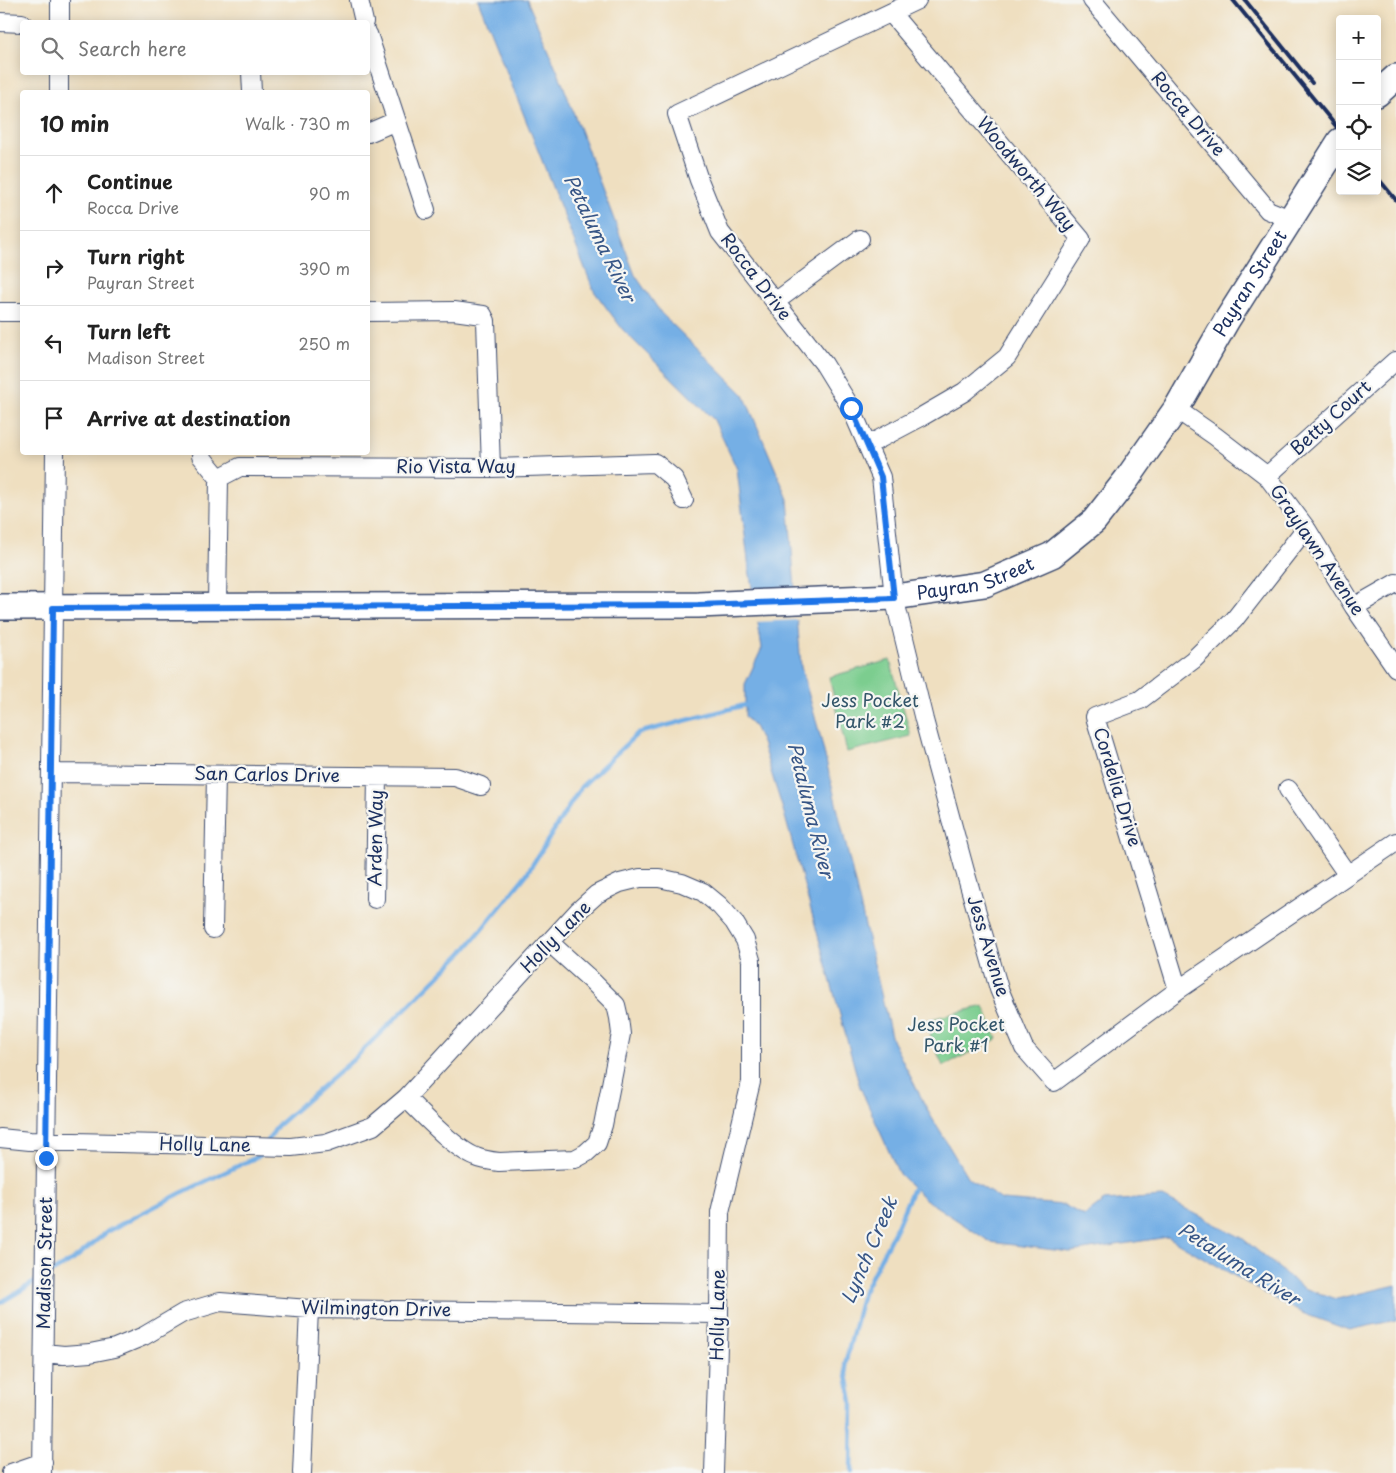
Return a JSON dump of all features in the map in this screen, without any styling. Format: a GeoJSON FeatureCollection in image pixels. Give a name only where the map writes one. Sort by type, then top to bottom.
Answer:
{"type":"FeatureCollection","features":[{"type":"Feature","properties":{"kind":"main road"},"geometry":{"type":"LineString","coordinates":[[1381,90],[1396,77]]}},
{"type":"Feature","properties":{"kind":"main road","name":"Payran Street"},"geometry":{"type":"LineString","coordinates":[[0,607],[698,605],[894,598],[985,584],[1052,555],[1094,521],[1127,479],[1176,409],[1227,320],[1336,147]]}},
{"type":"Feature","properties":{"kind":"street"},"geometry":{"type":"LineString","coordinates":[[60,0],[60,20]]}},
{"type":"Feature","properties":{"kind":"street"},"geometry":{"type":"LineString","coordinates":[[359,0],[363,20]]}},
{"type":"Feature","properties":{"kind":"street","name":"Rocca Drive"},"geometry":{"type":"LineString","coordinates":[[894,598],[881,477],[868,445],[851,408],[824,364],[720,232],[699,180],[677,114],[917,0]]}},
{"type":"Feature","properties":{"kind":"street","name":"Rocca Drive"},"geometry":{"type":"LineString","coordinates":[[1092,0],[1268,210],[1290,219]]}},
{"type":"Feature","properties":{"kind":"street","name":"Woodworth Way"},"geometry":{"type":"LineString","coordinates":[[868,445],[964,392],[1007,357],[1081,239],[891,13]]}},
{"type":"Feature","properties":{"kind":"street"},"geometry":{"type":"LineString","coordinates":[[0,22],[20,22]]}},
{"type":"Feature","properties":{"kind":"street"},"geometry":{"type":"LineString","coordinates":[[370,40],[426,210]]}},
{"type":"Feature","properties":{"kind":"street"},"geometry":{"type":"LineString","coordinates":[[59,75],[59,90]]}},
{"type":"Feature","properties":{"kind":"street"},"geometry":{"type":"LineString","coordinates":[[251,75],[252,90]]}},
{"type":"Feature","properties":{"kind":"street"},"geometry":{"type":"LineString","coordinates":[[370,132],[396,121]]}},
{"type":"Feature","properties":{"kind":"street"},"geometry":{"type":"LineString","coordinates":[[775,302],[860,239]]}},
{"type":"Feature","properties":{"kind":"street"},"geometry":{"type":"LineString","coordinates":[[370,312],[454,311],[483,315],[486,321],[491,468]]}},
{"type":"Feature","properties":{"kind":"street"},"geometry":{"type":"LineString","coordinates":[[0,312],[20,312]]}},
{"type":"Feature","properties":{"kind":"street","name":"Betty Court"},"geometry":{"type":"LineString","coordinates":[[1267,476],[1395,361]]}},
{"type":"Feature","properties":{"kind":"street","name":"Graylawn Avenue"},"geometry":{"type":"LineString","coordinates":[[1176,409],[1216,436],[1267,476],[1306,528],[1354,607],[1396,668]]}},
{"type":"Feature","properties":{"kind":"street","name":"Madison Street"},"geometry":{"type":"LineString","coordinates":[[42,1468],[55,455]]}},
{"type":"Feature","properties":{"kind":"street"},"geometry":{"type":"LineString","coordinates":[[201,456],[219,478],[217,606]]}},
{"type":"Feature","properties":{"kind":"street","name":"Rio Vista Way"},"geometry":{"type":"LineString","coordinates":[[219,478],[240,467],[491,468],[654,463],[674,479],[684,500]]}},
{"type":"Feature","properties":{"kind":"street","name":"Cordelia Drive"},"geometry":{"type":"LineString","coordinates":[[1178,990],[1095,717],[1140,700],[1193,660],[1234,620],[1306,528]]}},
{"type":"Feature","properties":{"kind":"street"},"geometry":{"type":"LineString","coordinates":[[1354,607],[1396,582]]}},
{"type":"Feature","properties":{"kind":"street","name":"Jess Avenue"},"geometry":{"type":"LineString","coordinates":[[894,598],[930,739],[999,989],[1024,1048],[1054,1082],[1178,990],[1396,842]]}},
{"type":"Feature","properties":{"kind":"street","name":"San Carlos Drive"},"geometry":{"type":"LineString","coordinates":[[51,773],[455,777],[481,786]]}},
{"type":"Feature","properties":{"kind":"street"},"geometry":{"type":"LineString","coordinates":[[213,929],[216,775]]}},
{"type":"Feature","properties":{"kind":"street","name":"Arden Way"},"geometry":{"type":"LineString","coordinates":[[375,899],[377,777]]}},
{"type":"Feature","properties":{"kind":"street"},"geometry":{"type":"LineString","coordinates":[[1288,789],[1347,874]]}},
{"type":"Feature","properties":{"kind":"street","name":"Holly Lane"},"geometry":{"type":"LineString","coordinates":[[0,1138],[46,1142],[291,1147],[326,1143],[373,1126],[406,1098],[578,911],[597,894],[620,883],[640,878],[659,878],[682,883],[703,892],[720,906],[734,922],[745,940],[751,960],[751,1082],[720,1212],[714,1473]]}},
{"type":"Feature","properties":{"kind":"street"},"geometry":{"type":"LineString","coordinates":[[406,1098],[452,1141],[474,1156],[488,1160],[499,1162],[576,1159],[597,1143],[603,1125],[621,1034],[618,1012],[616,1005],[549,942]]}},
{"type":"Feature","properties":{"kind":"street","name":"Wilmington Drive"},"geometry":{"type":"LineString","coordinates":[[44,1354],[90,1353],[115,1348],[144,1336],[183,1313],[220,1302],[309,1309],[719,1314]]}},
{"type":"Feature","properties":{"kind":"street"},"geometry":{"type":"LineString","coordinates":[[302,1473],[309,1309]]}},
{"type":"Feature","properties":{"kind":"street"},"geometry":{"type":"LineString","coordinates":[[11,1473],[42,1468]]}},
{"type":"Feature","properties":{"kind":"green space","name":"Jess Pocket Park #2"},"geometry":{"type":"Polygon","coordinates":[[[890,660],[911,736],[847,752],[829,677],[890,660]]]}},
{"type":"Feature","properties":{"kind":"green space","name":"Jess Pocket Park #1"},"geometry":{"type":"Polygon","coordinates":[[[984,1006],[997,1039],[943,1066],[931,1037],[927,1020],[984,1006]]]}},
{"type":"Feature","properties":{"kind":"water","name":"Petaluma River"},"geometry":{"type":"Polygon","coordinates":[[[478,0],[527,0],[560,77],[635,275],[661,313],[744,395],[788,499],[801,667],[820,735],[892,1040],[929,1113],[968,1178],[1002,1200],[1064,1205],[1084,1216],[1104,1201],[1163,1197],[1242,1238],[1303,1288],[1337,1299],[1396,1285],[1396,1320],[1349,1330],[1302,1313],[1168,1237],[1070,1252],[990,1242],[925,1199],[899,1174],[860,1087],[784,813],[762,743],[755,728],[745,716],[745,684],[762,648],[749,569],[737,469],[714,420],[623,330],[594,291],[478,0]]]}},
{"type":"Feature","properties":{"kind":"pier"},"geometry":{"type":"Polygon","coordinates":[[[797,588],[800,620],[755,622],[750,591],[797,588]]]}},
{"type":"Feature","properties":{"kind":"waterway"},"geometry":{"type":"LineString","coordinates":[[268,1141],[277,1126],[354,1059],[465,950],[526,875],[581,787],[638,733],[749,704]]}},
{"type":"Feature","properties":{"kind":"waterway"},"geometry":{"type":"LineString","coordinates":[[49,1274],[73,1260],[108,1231],[181,1193],[261,1155],[263,1150]]}},
{"type":"Feature","properties":{"kind":"waterway","name":"Lynch Creek"},"geometry":{"type":"LineString","coordinates":[[851,1473],[852,1402],[845,1364],[863,1293],[897,1226],[915,1184]]}},
{"type":"Feature","properties":{"kind":"waterway"},"geometry":{"type":"LineString","coordinates":[[0,1303],[40,1279]]}},
{"type":"Feature","properties":{"kind":"railway"},"geometry":{"type":"LineString","coordinates":[[1233,0],[1336,126]]}},
{"type":"Feature","properties":{"kind":"railway"},"geometry":{"type":"LineString","coordinates":[[1245,0],[1312,83]]}},
{"type":"Feature","properties":{"kind":"railway"},"geometry":{"type":"LineString","coordinates":[[1381,182],[1396,200]]}},
{"type":"Feature","properties":{"kind":"route"},"geometry":{"type":"LineString","coordinates":[[46,1158],[53,608],[698,605],[894,598],[881,477],[851,408]]}}]}
